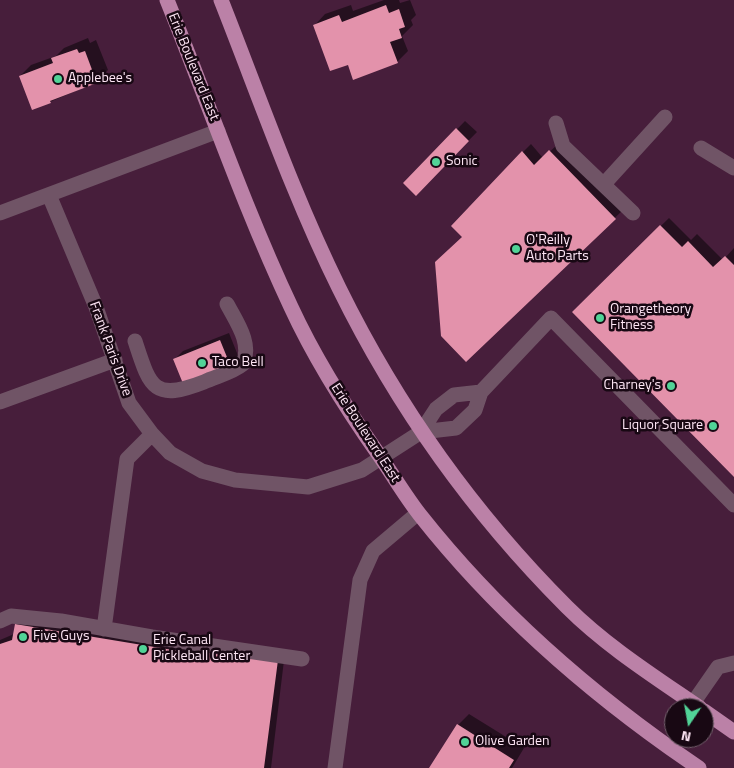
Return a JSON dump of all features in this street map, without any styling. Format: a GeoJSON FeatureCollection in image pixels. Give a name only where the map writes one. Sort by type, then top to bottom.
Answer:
{"type":"FeatureCollection","features":[{"type":"Feature","properties":{"kind":"main road","name":"Erie Boulevard East"},"geometry":{"type":"LineString","coordinates":[[167,0],[218,131],[292,309],[351,414],[418,513],[450,552],[513,621],[599,696],[699,768]]}},
{"type":"Feature","properties":{"kind":"main road"},"geometry":{"type":"LineString","coordinates":[[221,0],[305,213],[339,288],[421,432],[498,534],[569,609],[628,657],[686,698]]}},
{"type":"Feature","properties":{"kind":"main road"},"geometry":{"type":"LineString","coordinates":[[714,718],[734,732]]}},
{"type":"Feature","properties":{"kind":"street"},"geometry":{"type":"LineString","coordinates":[[604,184],[665,117]]}},
{"type":"Feature","properties":{"kind":"street"},"geometry":{"type":"LineString","coordinates":[[556,123],[563,146],[634,214]]}},
{"type":"Feature","properties":{"kind":"street"},"geometry":{"type":"LineString","coordinates":[[0,213],[218,131]]}},
{"type":"Feature","properties":{"kind":"street"},"geometry":{"type":"LineString","coordinates":[[701,148],[734,168]]}},
{"type":"Feature","properties":{"kind":"street","name":"Frank Paris Drive"},"geometry":{"type":"LineString","coordinates":[[49,195],[96,307],[129,403],[152,434],[170,452],[202,471],[236,480],[308,487],[362,470],[382,459],[421,432]]}},
{"type":"Feature","properties":{"kind":"street"},"geometry":{"type":"LineString","coordinates":[[135,341],[146,375],[152,383],[166,392],[188,388],[243,364],[247,357],[244,336],[227,304]]}},
{"type":"Feature","properties":{"kind":"street"},"geometry":{"type":"LineString","coordinates":[[421,432],[456,428],[475,410],[481,392],[551,318],[734,506]]}},
{"type":"Feature","properties":{"kind":"street"},"geometry":{"type":"LineString","coordinates":[[0,402],[115,360]]}},
{"type":"Feature","properties":{"kind":"street"},"geometry":{"type":"LineString","coordinates":[[421,432],[436,409],[454,395],[481,392]]}},
{"type":"Feature","properties":{"kind":"street"},"geometry":{"type":"LineString","coordinates":[[104,629],[127,459],[152,434]]}},
{"type":"Feature","properties":{"kind":"street"},"geometry":{"type":"LineString","coordinates":[[335,768],[360,580],[373,551],[418,513]]}},
{"type":"Feature","properties":{"kind":"street"},"geometry":{"type":"LineString","coordinates":[[0,621],[11,616],[61,621],[302,659]]}},
{"type":"Feature","properties":{"kind":"street"},"geometry":{"type":"LineString","coordinates":[[703,698],[718,667],[734,663]]}},
{"type":"Feature","properties":{"kind":"shaded area"},"geometry":{"type":"Polygon","coordinates":[[[0,0],[734,0],[734,768],[0,768],[0,0]]]}},
{"type":"Feature","properties":{"kind":"building"},"geometry":{"type":"Polygon","coordinates":[[[386,5],[389,13],[399,9],[405,27],[399,29],[402,38],[390,42],[398,63],[353,80],[348,65],[330,71],[313,25],[339,15],[342,22],[386,5]]]}},
{"type":"Feature","properties":{"kind":"building","name":"Applebee's"},"geometry":{"type":"Polygon","coordinates":[[[77,49],[79,53],[85,51],[97,83],[32,110],[19,76],[53,63],[51,58],[77,49]]]}},
{"type":"Feature","properties":{"kind":"building","name":"Sonic"},"geometry":{"type":"Polygon","coordinates":[[[456,128],[469,141],[416,196],[403,183],[456,128]]]}},
{"type":"Feature","properties":{"kind":"building","name":"O'Reilly Auto Parts"},"geometry":{"type":"Polygon","coordinates":[[[549,150],[616,219],[466,362],[441,336],[435,262],[462,237],[451,226],[522,151],[534,165],[549,150]]]}},
{"type":"Feature","properties":{"kind":"building"},"geometry":{"type":"Polygon","coordinates":[[[660,225],[682,247],[688,241],[713,267],[725,256],[734,265],[734,477],[572,312],[660,225]]]}},
{"type":"Feature","properties":{"kind":"building","name":"Taco Bell"},"geometry":{"type":"Polygon","coordinates":[[[220,340],[231,367],[184,386],[173,359],[220,340]]]}},
{"type":"Feature","properties":{"kind":"building"},"geometry":{"type":"Polygon","coordinates":[[[15,624],[197,654],[198,649],[278,660],[264,768],[0,768],[0,644],[12,640],[15,624]]]}},
{"type":"Feature","properties":{"kind":"building","name":"Olive Garden"},"geometry":{"type":"Polygon","coordinates":[[[457,724],[514,760],[509,768],[429,768],[457,724]]]}},
{"type":"Feature","properties":{"kind":"place","name":"Applebee's"},"geometry":{"type":"Point","coordinates":[58,79]}},
{"type":"Feature","properties":{"kind":"place","name":"Sonic"},"geometry":{"type":"Point","coordinates":[436,162]}},
{"type":"Feature","properties":{"kind":"place","name":"O'Reilly Auto Parts"},"geometry":{"type":"Point","coordinates":[516,249]}},
{"type":"Feature","properties":{"kind":"place","name":"Orangetheory Fitness"},"geometry":{"type":"Point","coordinates":[600,318]}},
{"type":"Feature","properties":{"kind":"place","name":"Taco Bell"},"geometry":{"type":"Point","coordinates":[202,363]}},
{"type":"Feature","properties":{"kind":"place","name":"Charney's"},"geometry":{"type":"Point","coordinates":[671,386]}},
{"type":"Feature","properties":{"kind":"place","name":"Liquor Square"},"geometry":{"type":"Point","coordinates":[713,426]}},
{"type":"Feature","properties":{"kind":"place","name":"Five Guys"},"geometry":{"type":"Point","coordinates":[23,637]}},
{"type":"Feature","properties":{"kind":"place","name":"Erie Canal Pickleball Center"},"geometry":{"type":"Point","coordinates":[143,649]}},
{"type":"Feature","properties":{"kind":"place","name":"Olive Garden"},"geometry":{"type":"Point","coordinates":[465,742]}}]}
